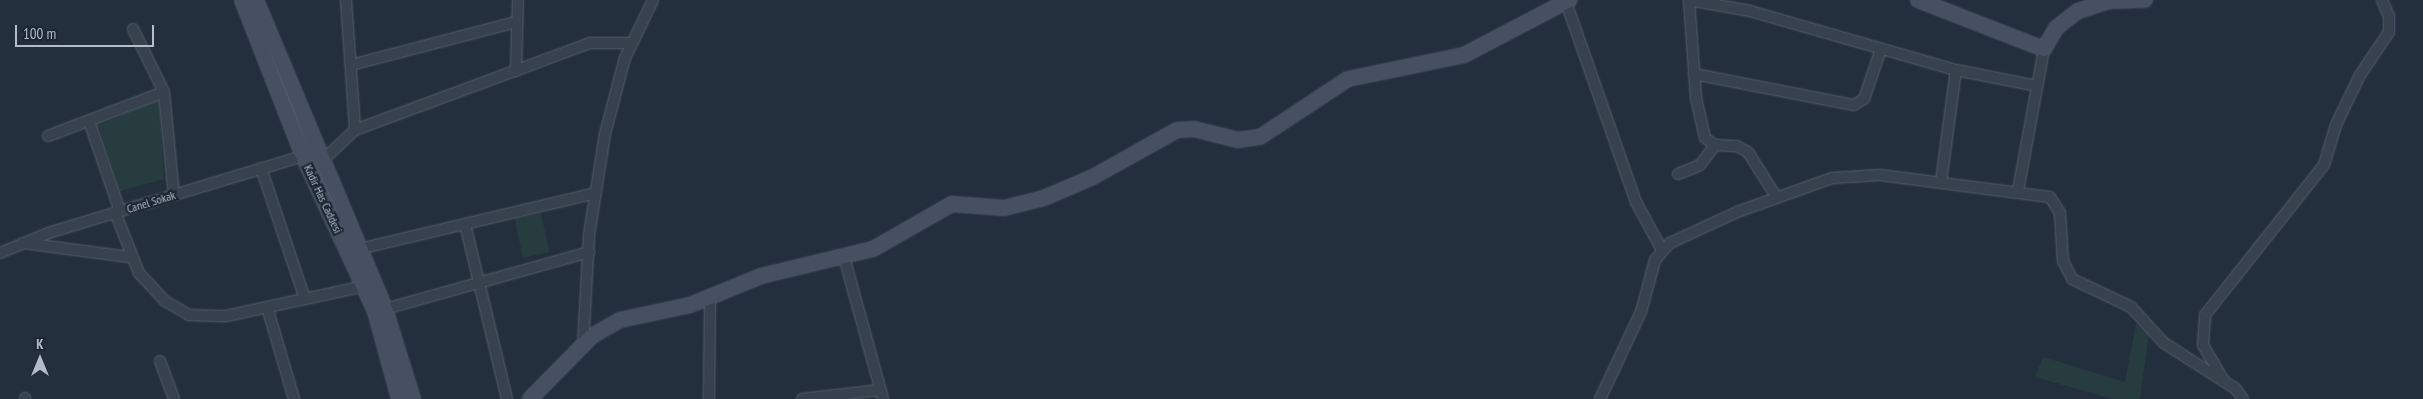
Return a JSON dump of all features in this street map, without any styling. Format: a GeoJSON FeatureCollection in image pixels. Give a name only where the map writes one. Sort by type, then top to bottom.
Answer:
{"type":"FeatureCollection","features":[{"type":"Feature","properties":{"kind":"street","name":"Kadir Has Caddesi"},"geometry":{"type":"LineString","coordinates":[[242,0],[303,156],[365,286],[399,399]]}},
{"type":"Feature","properties":{"kind":"street","name":"Kadir Has Caddesi"},"geometry":{"type":"LineString","coordinates":[[256,0],[385,309],[413,399]]}},
{"type":"Feature","properties":{"kind":"street"},"geometry":{"type":"LineString","coordinates":[[346,0],[355,130]]}},
{"type":"Feature","properties":{"kind":"street"},"geometry":{"type":"LineString","coordinates":[[516,71],[518,0]]}},
{"type":"Feature","properties":{"kind":"street"},"geometry":{"type":"LineString","coordinates":[[583,347],[588,252],[594,193],[614,91],[630,43],[653,0]]}},
{"type":"Feature","properties":{"kind":"street"},"geometry":{"type":"LineString","coordinates":[[1777,198],[1748,152],[1737,146],[1715,145],[1704,135],[1694,74],[1689,0],[1750,11],[1956,70],[2037,86]]}},
{"type":"Feature","properties":{"kind":"street"},"geometry":{"type":"LineString","coordinates":[[1918,0],[2044,49]]}},
{"type":"Feature","properties":{"kind":"street"},"geometry":{"type":"LineString","coordinates":[[2018,191],[2044,49],[2069,16],[2101,1],[2145,0]]}},
{"type":"Feature","properties":{"kind":"street"},"geometry":{"type":"LineString","coordinates":[[2226,383],[2204,345],[2205,315],[2324,165],[2348,100],[2388,32],[2389,16],[2382,0]]}},
{"type":"Feature","properties":{"kind":"street"},"geometry":{"type":"LineString","coordinates":[[530,399],[598,331],[620,320],[710,298],[761,276],[844,257],[886,244],[952,204],[1004,208],[1060,193],[1176,130],[1194,128],[1238,140],[1260,137],[1348,79],[1464,55],[1567,1],[1636,202],[1662,250]]}},
{"type":"Feature","properties":{"kind":"street"},"geometry":{"type":"LineString","coordinates":[[351,65],[516,22]]}},
{"type":"Feature","properties":{"kind":"street"},"geometry":{"type":"LineString","coordinates":[[133,29],[164,92],[174,195]]}},
{"type":"Feature","properties":{"kind":"street"},"geometry":{"type":"LineString","coordinates":[[323,160],[355,130],[597,41],[630,43]]}},
{"type":"Feature","properties":{"kind":"street"},"geometry":{"type":"LineString","coordinates":[[1694,74],[1854,105],[1864,99],[1881,49]]}},
{"type":"Feature","properties":{"kind":"street"},"geometry":{"type":"LineString","coordinates":[[1941,182],[1956,70]]}},
{"type":"Feature","properties":{"kind":"street"},"geometry":{"type":"LineString","coordinates":[[48,136],[164,92]]}},
{"type":"Feature","properties":{"kind":"street"},"geometry":{"type":"LineString","coordinates":[[88,121],[118,212],[129,257],[158,294],[189,315],[218,318],[365,286]]}},
{"type":"Feature","properties":{"kind":"street"},"geometry":{"type":"LineString","coordinates":[[1678,174],[1700,165],[1715,145]]}},
{"type":"Feature","properties":{"kind":"street","name":"Canel Sokak"},"geometry":{"type":"LineString","coordinates":[[0,253],[22,243],[118,212],[303,156]]}},
{"type":"Feature","properties":{"kind":"street"},"geometry":{"type":"LineString","coordinates":[[261,168],[305,299]]}},
{"type":"Feature","properties":{"kind":"street"},"geometry":{"type":"LineString","coordinates":[[1600,399],[1636,325],[1662,250],[1677,238],[1777,198],[1848,176],[1900,176],[2018,191],[2050,197],[2056,204],[2063,261],[2076,283],[2131,307],[2164,343],[2226,383],[2243,399]]}},
{"type":"Feature","properties":{"kind":"street"},"geometry":{"type":"LineString","coordinates":[[359,249],[594,193]]}},
{"type":"Feature","properties":{"kind":"street"},"geometry":{"type":"LineString","coordinates":[[465,224],[507,399]]}},
{"type":"Feature","properties":{"kind":"street"},"geometry":{"type":"LineString","coordinates":[[22,243],[129,257]]}},
{"type":"Feature","properties":{"kind":"street"},"geometry":{"type":"LineString","coordinates":[[385,309],[478,281],[588,252]]}},
{"type":"Feature","properties":{"kind":"street"},"geometry":{"type":"LineString","coordinates":[[802,399],[881,394],[844,257]]}},
{"type":"Feature","properties":{"kind":"street"},"geometry":{"type":"LineString","coordinates":[[709,399],[710,298]]}},
{"type":"Feature","properties":{"kind":"street"},"geometry":{"type":"LineString","coordinates":[[266,308],[294,399]]}},
{"type":"Feature","properties":{"kind":"street"},"geometry":{"type":"LineString","coordinates":[[160,361],[174,399]]}},
{"type":"Feature","properties":{"kind":"green space"},"geometry":{"type":"Polygon","coordinates":[[[159,99],[164,179],[120,191],[98,125],[159,99]]]}},
{"type":"Feature","properties":{"kind":"green space"},"geometry":{"type":"Polygon","coordinates":[[[541,213],[549,252],[523,258],[515,219],[541,213]]]}},
{"type":"Feature","properties":{"kind":"green space"},"geometry":{"type":"Polygon","coordinates":[[[2136,324],[2149,333],[2140,399],[2113,399],[2035,377],[2043,357],[2125,382],[2136,324]]]}}]}
